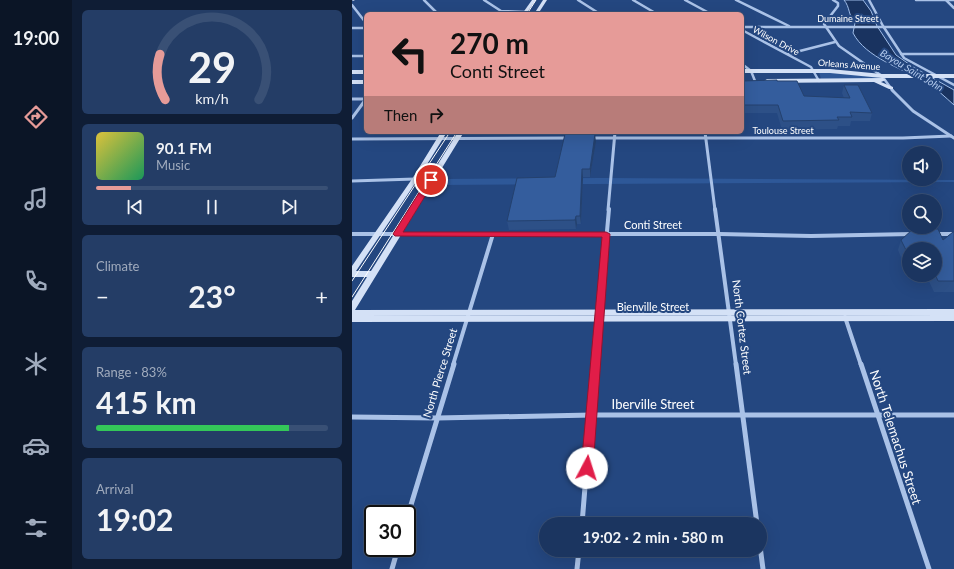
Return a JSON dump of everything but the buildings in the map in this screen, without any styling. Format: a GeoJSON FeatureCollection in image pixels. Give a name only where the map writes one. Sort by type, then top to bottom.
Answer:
{"type":"FeatureCollection","features":[{"type":"Feature","properties":{"kind":"street"},"geometry":{"type":"LineString","coordinates":[[424,0],[436,12]]}},
{"type":"Feature","properties":{"kind":"street"},"geometry":{"type":"LineString","coordinates":[[484,0],[501,11],[513,12]]}},
{"type":"Feature","properties":{"kind":"street"},"geometry":{"type":"LineString","coordinates":[[526,12],[534,0]]}},
{"type":"Feature","properties":{"kind":"street"},"geometry":{"type":"LineString","coordinates":[[537,12],[545,0]]}},
{"type":"Feature","properties":{"kind":"street"},"geometry":{"type":"LineString","coordinates":[[578,0],[597,12]]}},
{"type":"Feature","properties":{"kind":"street"},"geometry":{"type":"LineString","coordinates":[[633,0],[654,12]]}},
{"type":"Feature","properties":{"kind":"street"},"geometry":{"type":"LineString","coordinates":[[685,0],[707,12]]}},
{"type":"Feature","properties":{"kind":"street"},"geometry":{"type":"LineString","coordinates":[[736,0],[791,27]]}},
{"type":"Feature","properties":{"kind":"street"},"geometry":{"type":"LineString","coordinates":[[833,0],[838,4],[838,6],[825,20],[826,27],[835,42],[848,54],[882,76],[891,88],[913,111],[952,137]]}},
{"type":"Feature","properties":{"kind":"street"},"geometry":{"type":"LineString","coordinates":[[869,0],[883,26],[901,54],[935,77]]}},
{"type":"Feature","properties":{"kind":"street"},"geometry":{"type":"LineString","coordinates":[[916,0],[954,0]]}},
{"type":"Feature","properties":{"kind":"street"},"geometry":{"type":"LineString","coordinates":[[946,0],[954,8]]}},
{"type":"Feature","properties":{"kind":"street"},"geometry":{"type":"LineString","coordinates":[[352,5],[364,20]]}},
{"type":"Feature","properties":{"kind":"street","name":"Dumaine Street"},"geometry":{"type":"LineString","coordinates":[[744,27],[954,27]]}},
{"type":"Feature","properties":{"kind":"street"},"geometry":{"type":"LineString","coordinates":[[352,28],[364,28]]}},
{"type":"Feature","properties":{"kind":"street","name":"Wilson Drive"},"geometry":{"type":"LineString","coordinates":[[744,31],[815,70]]}},
{"type":"Feature","properties":{"kind":"street"},"geometry":{"type":"LineString","coordinates":[[787,54],[835,42]]}},
{"type":"Feature","properties":{"kind":"street"},"geometry":{"type":"LineString","coordinates":[[901,54],[954,54]]}},
{"type":"Feature","properties":{"kind":"street"},"geometry":{"type":"LineString","coordinates":[[352,56],[364,56]]}},
{"type":"Feature","properties":{"kind":"street"},"geometry":{"type":"LineString","coordinates":[[744,66],[751,71],[755,81]]}},
{"type":"Feature","properties":{"kind":"street"},"geometry":{"type":"LineString","coordinates":[[858,73],[865,71],[869,67]]}},
{"type":"Feature","properties":{"kind":"street"},"geometry":{"type":"LineString","coordinates":[[794,70],[798,81]]}},
{"type":"Feature","properties":{"kind":"street"},"geometry":{"type":"LineString","coordinates":[[815,70],[819,81]]}},
{"type":"Feature","properties":{"kind":"street","name":"Orleans Avenue"},"geometry":{"type":"LineString","coordinates":[[744,71],[815,70],[882,76],[954,76]]}},
{"type":"Feature","properties":{"kind":"street"},"geometry":{"type":"LineString","coordinates":[[352,72],[364,72]]}},
{"type":"Feature","properties":{"kind":"street","name":"Orleans Avenue"},"geometry":{"type":"LineString","coordinates":[[748,81],[918,80],[935,77],[954,79]]}},
{"type":"Feature","properties":{"kind":"street"},"geometry":{"type":"LineString","coordinates":[[944,79],[954,85]]}},
{"type":"Feature","properties":{"kind":"street"},"geometry":{"type":"LineString","coordinates":[[873,80],[891,88]]}},
{"type":"Feature","properties":{"kind":"street"},"geometry":{"type":"LineString","coordinates":[[352,82],[364,82]]}},
{"type":"Feature","properties":{"kind":"street"},"geometry":{"type":"LineString","coordinates":[[352,99],[364,99]]}},
{"type":"Feature","properties":{"kind":"street"},"geometry":{"type":"LineString","coordinates":[[352,118],[364,102]]}},
{"type":"Feature","properties":{"kind":"street"},"geometry":{"type":"LineString","coordinates":[[352,273],[416,179],[443,134]]}},
{"type":"Feature","properties":{"kind":"street"},"geometry":{"type":"LineString","coordinates":[[352,308],[460,134]]}},
{"type":"Feature","properties":{"kind":"street"},"geometry":{"type":"LineString","coordinates":[[521,139],[522,134]]}},
{"type":"Feature","properties":{"kind":"street"},"geometry":{"type":"LineString","coordinates":[[583,517],[615,134]]}},
{"type":"Feature","properties":{"kind":"street","name":"North Cortez Street"},"geometry":{"type":"LineString","coordinates":[[705,134],[720,234],[756,517]]}},
{"type":"Feature","properties":{"kind":"street","name":"Toulouse Street"},"geometry":{"type":"LineString","coordinates":[[583,138],[952,137]]}},
{"type":"Feature","properties":{"kind":"street"},"geometry":{"type":"LineString","coordinates":[[352,139],[575,138]]}},
{"type":"Feature","properties":{"kind":"street"},"geometry":{"type":"LineString","coordinates":[[352,181],[431,180]]}},
{"type":"Feature","properties":{"kind":"street","name":"Conti Street"},"geometry":{"type":"LineString","coordinates":[[352,234],[720,234],[811,236],[914,234]]}},
{"type":"Feature","properties":{"kind":"street","name":"North Pierce Street"},"geometry":{"type":"LineString","coordinates":[[411,505],[493,234]]}},
{"type":"Feature","properties":{"kind":"street"},"geometry":{"type":"LineString","coordinates":[[942,234],[954,234]]}},
{"type":"Feature","properties":{"kind":"street"},"geometry":{"type":"LineString","coordinates":[[352,273],[373,274]]}},
{"type":"Feature","properties":{"kind":"street","name":"Bienville Street"},"geometry":{"type":"LineString","coordinates":[[352,313],[468,316],[600,316],[845,315],[954,312]]}},
{"type":"Feature","properties":{"kind":"street","name":"Bienville Street"},"geometry":{"type":"LineString","coordinates":[[845,315],[954,318]]}},
{"type":"Feature","properties":{"kind":"street","name":"North Telemachus Street"},"geometry":{"type":"LineString","coordinates":[[845,315],[929,569]]}},
{"type":"Feature","properties":{"kind":"street","name":"Bienville Street"},"geometry":{"type":"LineString","coordinates":[[352,319],[468,316]]}},
{"type":"Feature","properties":{"kind":"street","name":"Iberville Street"},"geometry":{"type":"LineString","coordinates":[[352,417],[437,418],[592,415],[954,415]]}},
{"type":"Feature","properties":{"kind":"street"},"geometry":{"type":"LineString","coordinates":[[392,569],[395,557]]}},
{"type":"Feature","properties":{"kind":"street"},"geometry":{"type":"LineString","coordinates":[[577,569],[578,557]]}},
{"type":"Feature","properties":{"kind":"street"},"geometry":{"type":"LineString","coordinates":[[761,557],[763,569]]}},
{"type":"Feature","properties":{"kind":"shaded area"},"geometry":{"type":"Polygon","coordinates":[[[819,72],[877,76],[879,79],[821,79],[819,72]]]}},
{"type":"Feature","properties":{"kind":"shaded area"},"geometry":{"type":"Polygon","coordinates":[[[602,178],[902,180],[902,182],[438,185],[443,179],[602,178]]]}},
{"type":"Feature","properties":{"kind":"shaded area"},"geometry":{"type":"Polygon","coordinates":[[[942,180],[954,180],[954,182],[942,182],[942,180]]]}},
{"type":"Feature","properties":{"kind":"water","name":"Bayou Saint John"},"geometry":{"type":"Polygon","coordinates":[[[844,0],[863,0],[871,11],[877,26],[896,55],[913,67],[954,90],[954,105],[929,84],[885,62],[866,49],[853,33],[855,23],[844,0]]]}},
{"type":"Feature","properties":{"kind":"tram line"},"geometry":{"type":"LineString","coordinates":[[528,12],[536,0]]}},
{"type":"Feature","properties":{"kind":"tram line"},"geometry":{"type":"LineString","coordinates":[[352,281],[449,134]]}},
{"type":"Feature","properties":{"kind":"tram line"},"geometry":{"type":"LineString","coordinates":[[352,297],[456,134]]}},
{"type":"Feature","properties":{"kind":"route"},"geometry":{"type":"LineString","coordinates":[[431,180],[398,234],[606,234],[587,468]]}}]}
